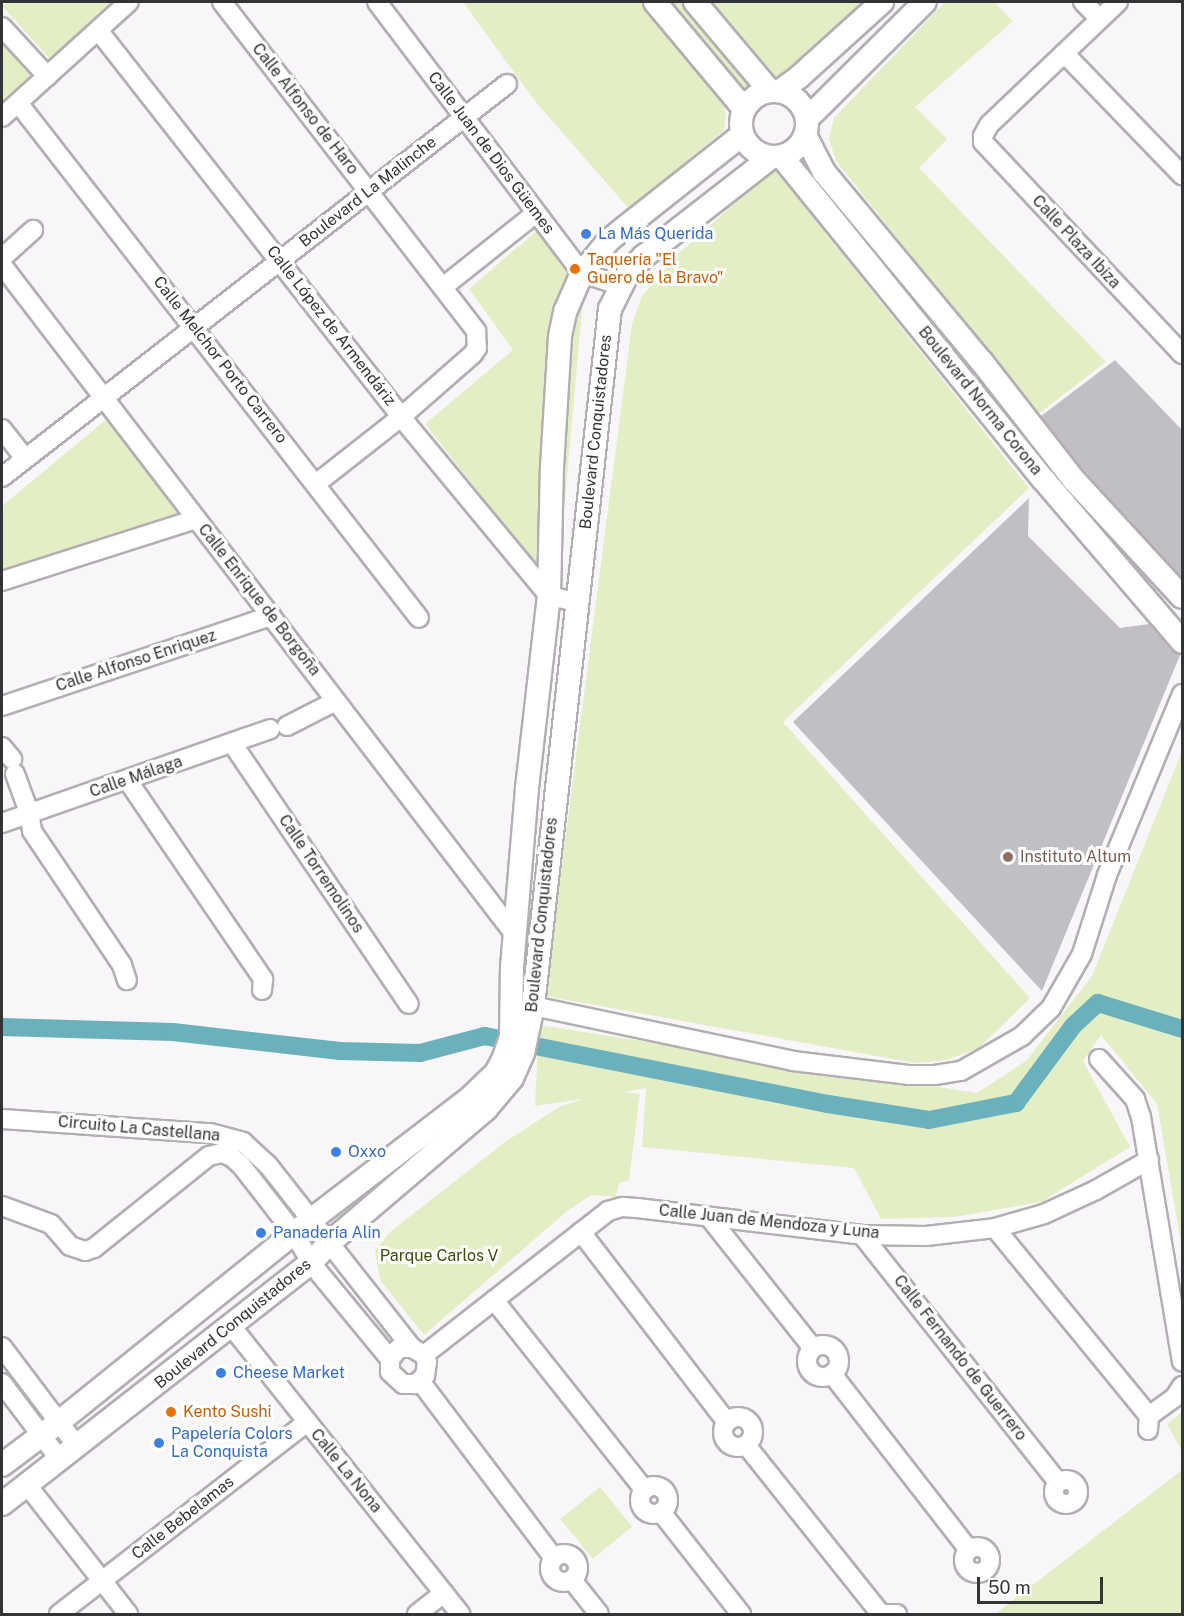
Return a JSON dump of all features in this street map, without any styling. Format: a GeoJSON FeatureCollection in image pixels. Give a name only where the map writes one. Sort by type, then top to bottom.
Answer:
{"type":"FeatureCollection","features":[{"type":"Feature","properties":{"kind":"street"},"geometry":{"type":"LineString","coordinates":[[2,117],[129,2]]}},
{"type":"Feature","properties":{"kind":"street","name":"Calle Alfonso de Haro"},"geometry":{"type":"LineString","coordinates":[[222,2],[476,331],[477,348],[473,354],[400,417]]}},
{"type":"Feature","properties":{"kind":"street","name":"Calle Juan de Dios Güemes"},"geometry":{"type":"LineString","coordinates":[[376,2],[582,273]]}},
{"type":"Feature","properties":{"kind":"street"},"geometry":{"type":"LineString","coordinates":[[656,2],[744,109]]}},
{"type":"Feature","properties":{"kind":"street"},"geometry":{"type":"LineString","coordinates":[[695,2],[775,91],[798,101],[806,127]]}},
{"type":"Feature","properties":{"kind":"street"},"geometry":{"type":"LineString","coordinates":[[882,2],[799,77],[775,91],[759,94],[744,109],[740,126],[742,135],[753,150],[776,157],[797,149],[806,127],[925,2]]}},
{"type":"Feature","properties":{"kind":"street"},"geometry":{"type":"LineString","coordinates":[[1083,2],[1100,19]]}},
{"type":"Feature","properties":{"kind":"street"},"geometry":{"type":"LineString","coordinates":[[1116,2],[1064,53],[1182,175]]}},
{"type":"Feature","properties":{"kind":"street"},"geometry":{"type":"LineString","coordinates":[[2,27],[47,76]]}},
{"type":"Feature","properties":{"kind":"street","name":"Calle López de Armendáriz"},"geometry":{"type":"LineString","coordinates":[[98,30],[280,260],[400,417],[549,596]]}},
{"type":"Feature","properties":{"kind":"street","name":"Calle Plaza Ibiza"},"geometry":{"type":"LineString","coordinates":[[1064,53],[989,125],[983,136],[988,149],[1182,354]]}},
{"type":"Feature","properties":{"kind":"street","name":"Boulevard La Malinche"},"geometry":{"type":"LineString","coordinates":[[2,477],[507,84]]}},
{"type":"Feature","properties":{"kind":"street","name":"Calle Melchor Porto Carrero"},"geometry":{"type":"LineString","coordinates":[[19,104],[195,326],[419,618]]}},
{"type":"Feature","properties":{"kind":"street","name":"Boulevard Norma Corona"},"geometry":{"type":"LineString","coordinates":[[806,127],[824,172],[982,362],[1074,480],[1182,597]]}},
{"type":"Feature","properties":{"kind":"street","name":"Boulevard Conquistadores"},"geometry":{"type":"LineString","coordinates":[[2,1465],[60,1422],[302,1227],[471,1097],[496,1073],[511,1037],[512,967],[527,788],[549,596],[552,467],[560,336],[565,312],[582,273],[609,240],[742,135]]}},
{"type":"Feature","properties":{"kind":"street","name":"Boulevard Norma Corona"},"geometry":{"type":"LineString","coordinates":[[776,157],[1057,496],[1182,642]]}},
{"type":"Feature","properties":{"kind":"street","name":"Boulevard Conquistadores"},"geometry":{"type":"LineString","coordinates":[[2,1504],[232,1327],[311,1263],[328,1244],[486,1109],[512,1078],[523,1053],[533,1006],[610,309],[620,285],[643,257],[776,157]]}},
{"type":"Feature","properties":{"kind":"street"},"geometry":{"type":"LineString","coordinates":[[443,287],[536,213]]}},
{"type":"Feature","properties":{"kind":"street"},"geometry":{"type":"LineString","coordinates":[[2,258],[33,230]]}},
{"type":"Feature","properties":{"kind":"street","name":"Calle Enrique de Borgoña"},"geometry":{"type":"LineString","coordinates":[[2,265],[516,936]]}},
{"type":"Feature","properties":{"kind":"street"},"geometry":{"type":"LineString","coordinates":[[582,273],[620,285]]}},
{"type":"Feature","properties":{"kind":"street"},"geometry":{"type":"LineString","coordinates":[[316,484],[400,417]]}},
{"type":"Feature","properties":{"kind":"street"},"geometry":{"type":"LineString","coordinates":[[2,429],[25,458]]}},
{"type":"Feature","properties":{"kind":"street"},"geometry":{"type":"LineString","coordinates":[[1057,496],[1074,480]]}},
{"type":"Feature","properties":{"kind":"street"},"geometry":{"type":"LineString","coordinates":[[2,581],[196,519]]}},
{"type":"Feature","properties":{"kind":"street"},"geometry":{"type":"LineString","coordinates":[[549,596],[578,602]]}},
{"type":"Feature","properties":{"kind":"street","name":"Calle Alfonso Enriquez"},"geometry":{"type":"LineString","coordinates":[[2,706],[271,616]]}},
{"type":"Feature","properties":{"kind":"street"},"geometry":{"type":"LineString","coordinates":[[533,1006],[793,1061],[908,1075],[935,1075],[961,1071],[1022,1036],[1051,1008],[1082,954],[1107,875],[1182,694]]}},
{"type":"Feature","properties":{"kind":"street","name":"Calle Málaga"},"geometry":{"type":"LineString","coordinates":[[2,823],[278,727],[336,701]]}},
{"type":"Feature","properties":{"kind":"street","name":"Calle Torremolinos"},"geometry":{"type":"LineString","coordinates":[[232,743],[409,1004]]}},
{"type":"Feature","properties":{"kind":"street"},"geometry":{"type":"LineString","coordinates":[[9,760],[29,812],[32,831],[122,965],[127,980]]}},
{"type":"Feature","properties":{"kind":"street"},"geometry":{"type":"LineString","coordinates":[[128,781],[263,979],[262,990]]}},
{"type":"Feature","properties":{"kind":"street"},"geometry":{"type":"LineString","coordinates":[[1099,1059],[1135,1099],[1149,1160],[1182,1362]]}},
{"type":"Feature","properties":{"kind":"street","name":"Circuito La Castellana"},"geometry":{"type":"LineString","coordinates":[[2,1119],[224,1144],[254,1150],[302,1227]]}},
{"type":"Feature","properties":{"kind":"street","name":"Circuito La Castellana"},"geometry":{"type":"LineString","coordinates":[[2,1206],[51,1224],[70,1246],[85,1251],[94,1248],[224,1144]]}},
{"type":"Feature","properties":{"kind":"street","name":"Calle Juan de Mendoza y Luna"},"geometry":{"type":"LineString","coordinates":[[418,1352],[494,1300],[608,1211],[622,1207],[862,1235],[926,1236],[995,1228],[1044,1214],[1096,1190],[1149,1160]]}},
{"type":"Feature","properties":{"kind":"street"},"geometry":{"type":"LineString","coordinates":[[709,1216],[813,1348],[807,1363],[812,1372],[822,1377],[832,1374],[969,1550]]}},
{"type":"Feature","properties":{"kind":"street"},"geometry":{"type":"LineString","coordinates":[[302,1227],[328,1244],[418,1352],[427,1369],[420,1381],[409,1385],[397,1382],[390,1372],[390,1359],[399,1348],[418,1352]]}},
{"type":"Feature","properties":{"kind":"street"},"geometry":{"type":"LineString","coordinates":[[302,1227],[311,1263],[390,1359]]}},
{"type":"Feature","properties":{"kind":"street"},"geometry":{"type":"LineString","coordinates":[[995,1228],[1149,1423],[1175,1397],[1182,1386]]}},
{"type":"Feature","properties":{"kind":"street"},"geometry":{"type":"LineString","coordinates":[[580,1232],[727,1422],[737,1417],[749,1422],[753,1432],[746,1445],[883,1614],[897,1614]]}},
{"type":"Feature","properties":{"kind":"street","name":"Calle Fernando de Guerrero"},"geometry":{"type":"LineString","coordinates":[[862,1235],[1058,1482]]}},
{"type":"Feature","properties":{"kind":"street"},"geometry":{"type":"LineString","coordinates":[[494,1300],[644,1489],[653,1485],[664,1490],[667,1504],[661,1512],[741,1614]]}},
{"type":"Feature","properties":{"kind":"street","name":"Calle La Nona"},"geometry":{"type":"LineString","coordinates":[[232,1327],[460,1614]]}},
{"type":"Feature","properties":{"kind":"street"},"geometry":{"type":"LineString","coordinates":[[2,1347],[78,1446]]}},
{"type":"Feature","properties":{"kind":"street"},"geometry":{"type":"LineString","coordinates":[[420,1381],[554,1558],[550,1567],[552,1576],[561,1582],[572,1580],[599,1614]]}},
{"type":"Feature","properties":{"kind":"street"},"geometry":{"type":"LineString","coordinates":[[2,1383],[60,1460]]}},
{"type":"Feature","properties":{"kind":"street","name":"Calle Bebelamas"},"geometry":{"type":"LineString","coordinates":[[59,1614],[307,1422]]}},
{"type":"Feature","properties":{"kind":"street"},"geometry":{"type":"LineString","coordinates":[[27,1485],[128,1614]]}},
{"type":"Feature","properties":{"kind":"street"},"geometry":{"type":"LineString","coordinates":[[417,1614],[444,1593]]}},
{"type":"Feature","properties":{"kind":"green space"},"geometry":{"type":"Polygon","coordinates":[[[7,2],[113,2],[50,59],[2,6],[7,2]]]}},
{"type":"Feature","properties":{"kind":"green space"},"geometry":{"type":"Polygon","coordinates":[[[463,2],[642,2],[721,98],[726,114],[724,130],[629,209],[535,101],[463,2]]]}},
{"type":"Feature","properties":{"kind":"green space"},"geometry":{"type":"Polygon","coordinates":[[[667,2],[684,2],[753,85],[750,91],[744,93],[667,2]]]}},
{"type":"Feature","properties":{"kind":"green space"},"geometry":{"type":"Polygon","coordinates":[[[708,2],[864,2],[785,77],[778,77],[762,68],[708,2]]]}},
{"type":"Feature","properties":{"kind":"green space"},"geometry":{"type":"Polygon","coordinates":[[[945,2],[994,2],[1013,21],[915,107],[947,139],[919,168],[1106,362],[1037,415],[836,161],[829,139],[834,118],[945,2]]]}},
{"type":"Feature","properties":{"kind":"green space"},"geometry":{"type":"Polygon","coordinates":[[[2,39],[36,76],[2,104],[2,39]]]}},
{"type":"Feature","properties":{"kind":"green space"},"geometry":{"type":"Polygon","coordinates":[[[774,168],[1029,488],[783,722],[1030,998],[979,1048],[947,1060],[915,1063],[545,996],[632,324],[642,296],[678,254],[774,168]]]}},
{"type":"Feature","properties":{"kind":"green space"},"geometry":{"type":"Polygon","coordinates":[[[541,227],[584,287],[560,556],[539,569],[425,424],[513,350],[469,289],[541,227]]]}},
{"type":"Feature","properties":{"kind":"green space"},"geometry":{"type":"Polygon","coordinates":[[[108,418],[182,513],[2,573],[2,506],[108,418]]]}},
{"type":"Feature","properties":{"kind":"green space","name":"Parque Carlos V"},"geometry":{"type":"Polygon","coordinates":[[[1182,751],[1182,1249],[1157,1104],[1101,1035],[1083,1061],[1130,1147],[1041,1202],[954,1217],[881,1219],[854,1168],[642,1147],[646,1088],[624,1092],[640,1094],[629,1180],[619,1183],[616,1197],[591,1195],[566,1212],[424,1335],[380,1280],[375,1251],[390,1232],[505,1142],[559,1107],[583,1099],[535,1106],[539,1025],[977,1093],[1026,1061],[1092,976],[1182,751]]]}},
{"type":"Feature","properties":{"kind":"green space"},"geometry":{"type":"Polygon","coordinates":[[[1182,1412],[1182,1451],[1167,1424],[1182,1412]]]}},
{"type":"Feature","properties":{"kind":"green space"},"geometry":{"type":"Polygon","coordinates":[[[1182,1470],[1182,1614],[995,1614],[1182,1470]]]}},
{"type":"Feature","properties":{"kind":"green space"},"geometry":{"type":"Polygon","coordinates":[[[600,1487],[632,1527],[592,1559],[560,1519],[600,1487]]]}},
{"type":"Feature","properties":{"kind":"building"},"geometry":{"type":"Polygon","coordinates":[[[1115,360],[1182,430],[1182,578],[1084,471],[1041,416],[1115,360]]]}},
{"type":"Feature","properties":{"kind":"building","name":"Instituto Altum"},"geometry":{"type":"Polygon","coordinates":[[[1029,498],[1028,536],[1120,628],[1149,624],[1172,651],[1180,655],[1042,991],[793,722],[1029,498]]]}},
{"type":"Feature","properties":{"kind":"waterway"},"geometry":{"type":"LineString","coordinates":[[535,1046],[828,1104],[929,1120],[1016,1103],[1073,1026],[1098,1003],[1182,1029]]}},
{"type":"Feature","properties":{"kind":"waterway"},"geometry":{"type":"LineString","coordinates":[[2,1027],[173,1032],[340,1051],[420,1053],[485,1036],[499,1039]]}},
{"type":"Feature","properties":{"kind":"place","name":"La Más Querida"},"geometry":{"type":"Point","coordinates":[586,234]}},
{"type":"Feature","properties":{"kind":"place","name":"Taquería \"El Guero de la Bravo\""},"geometry":{"type":"Point","coordinates":[575,269]}},
{"type":"Feature","properties":{"kind":"place","name":"Instituto Altum"},"geometry":{"type":"Point","coordinates":[1008,857]}},
{"type":"Feature","properties":{"kind":"place","name":"Oxxo"},"geometry":{"type":"Point","coordinates":[336,1152]}},
{"type":"Feature","properties":{"kind":"place","name":"Panadería Alin"},"geometry":{"type":"Point","coordinates":[261,1233]}},
{"type":"Feature","properties":{"kind":"place","name":"Cheese Market"},"geometry":{"type":"Point","coordinates":[221,1373]}},
{"type":"Feature","properties":{"kind":"place","name":"Kento Sushi"},"geometry":{"type":"Point","coordinates":[171,1412]}},
{"type":"Feature","properties":{"kind":"place","name":"Papelería Colors La Conquista"},"geometry":{"type":"Point","coordinates":[159,1443]}}]}
